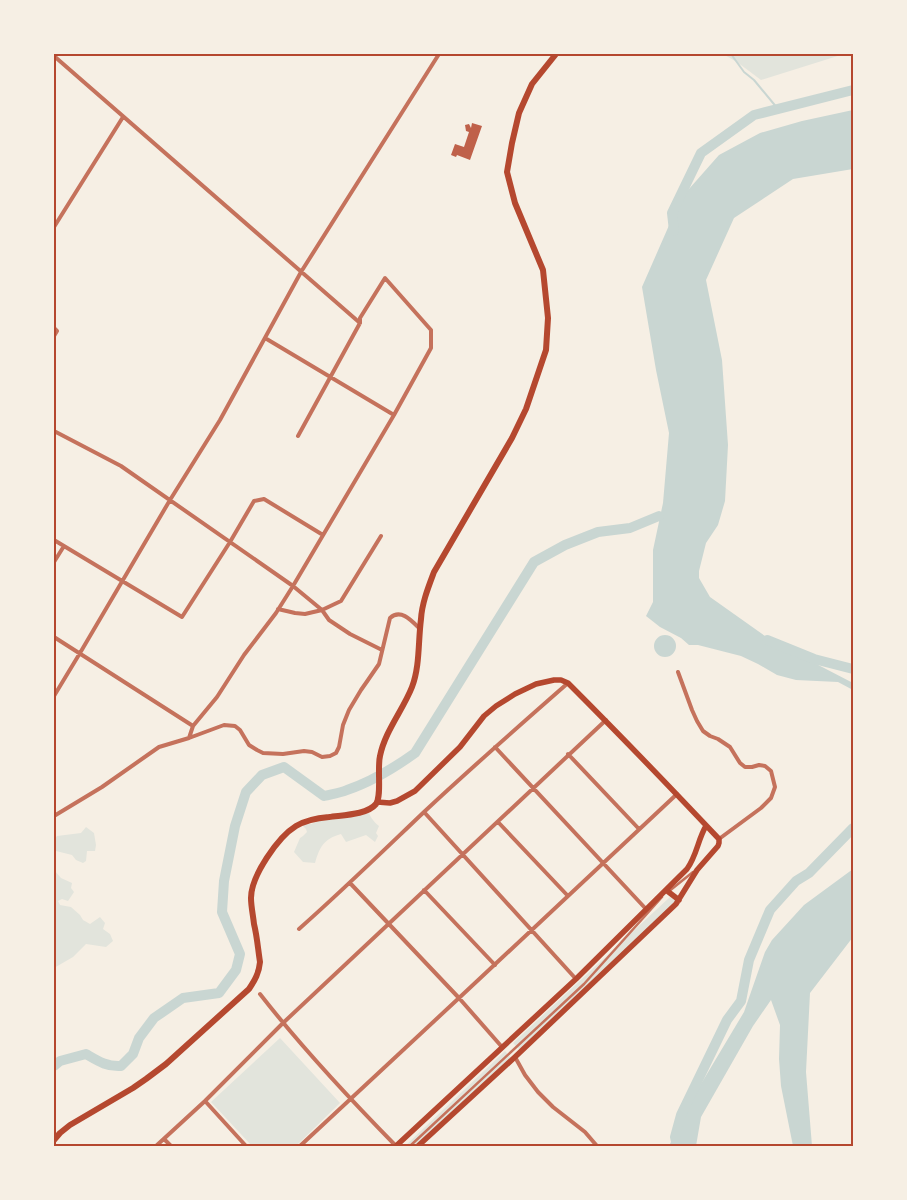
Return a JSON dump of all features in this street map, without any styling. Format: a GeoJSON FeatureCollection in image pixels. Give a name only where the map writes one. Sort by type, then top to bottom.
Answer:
{"type":"FeatureCollection","features":[{"type":"Feature","properties":{"kind":"highway"},"geometry":{"type":"LineString","coordinates":[[54,1140],[70,1126],[133,1088],[166,1064],[249,990],[256,979],[260,962],[251,904],[252,888],[266,859],[285,836],[295,826],[307,821],[354,814],[370,809],[377,802],[379,795],[378,763],[384,743],[412,687],[418,664],[422,609],[426,590],[434,572],[512,438],[526,409],[546,350],[548,318],[543,270],[515,203],[507,172],[519,113],[532,84],[556,54]]}},
{"type":"Feature","properties":{"kind":"main road"},"geometry":{"type":"LineString","coordinates":[[377,802],[390,803],[397,801],[415,791],[460,746],[484,716],[502,702],[536,684],[561,680],[568,683],[606,720],[677,794],[719,842],[718,846],[697,870],[679,900],[515,1057],[418,1146]]}},
{"type":"Feature","properties":{"kind":"main road"},"geometry":{"type":"LineString","coordinates":[[396,1146],[576,980],[687,869],[692,862],[706,826]]}},
{"type":"Feature","properties":{"kind":"main road"},"geometry":{"type":"LineString","coordinates":[[666,890],[679,900]]}},
{"type":"Feature","properties":{"kind":"street"},"geometry":{"type":"LineString","coordinates":[[54,696],[170,500],[220,420],[301,272],[439,54]]}},
{"type":"Feature","properties":{"kind":"street"},"geometry":{"type":"LineString","coordinates":[[54,56],[360,323]]}},
{"type":"Feature","properties":{"kind":"street"},"geometry":{"type":"LineString","coordinates":[[54,227],[123,117]]}},
{"type":"Feature","properties":{"kind":"street"},"geometry":{"type":"LineString","coordinates":[[190,738],[193,726],[217,697],[293,586],[394,416],[431,348],[431,330],[385,278],[360,318],[360,323],[298,436]]}},
{"type":"Feature","properties":{"kind":"street"},"geometry":{"type":"LineString","coordinates":[[54,328],[57,331],[54,336]]}},
{"type":"Feature","properties":{"kind":"street"},"geometry":{"type":"LineString","coordinates":[[265,338],[394,416]]}},
{"type":"Feature","properties":{"kind":"street"},"geometry":{"type":"LineString","coordinates":[[54,431],[121,466],[293,586],[322,610],[329,620],[350,634],[382,650]]}},
{"type":"Feature","properties":{"kind":"street"},"geometry":{"type":"LineString","coordinates":[[54,540],[182,617],[254,501],[264,499],[323,535]]}},
{"type":"Feature","properties":{"kind":"street"},"geometry":{"type":"LineString","coordinates":[[278,609],[305,614],[322,610],[341,601],[381,536]]}},
{"type":"Feature","properties":{"kind":"street"},"geometry":{"type":"LineString","coordinates":[[54,562],[64,546]]}},
{"type":"Feature","properties":{"kind":"street"},"geometry":{"type":"LineString","coordinates":[[54,816],[102,787],[159,747],[224,725],[235,726],[240,730],[249,745],[263,753],[282,754],[304,751],[312,752],[322,757],[336,753],[349,710],[379,664],[390,618],[398,614],[404,616],[420,629]]}},
{"type":"Feature","properties":{"kind":"street"},"geometry":{"type":"LineString","coordinates":[[54,637],[193,726]]}},
{"type":"Feature","properties":{"kind":"street"},"geometry":{"type":"LineString","coordinates":[[678,672],[692,710],[703,730],[730,747],[740,763],[745,767],[765,766],[771,771],[775,787],[771,798],[761,808],[718,840]]}},
{"type":"Feature","properties":{"kind":"street"},"geometry":{"type":"LineString","coordinates":[[300,929],[424,812],[568,683]]}},
{"type":"Feature","properties":{"kind":"street"},"geometry":{"type":"LineString","coordinates":[[156,1146],[205,1101],[283,1023],[388,923],[606,720]]}},
{"type":"Feature","properties":{"kind":"street"},"geometry":{"type":"LineString","coordinates":[[495,747],[646,909]]}},
{"type":"Feature","properties":{"kind":"street"},"geometry":{"type":"LineString","coordinates":[[568,754],[639,829]]}},
{"type":"Feature","properties":{"kind":"street"},"geometry":{"type":"LineString","coordinates":[[300,1146],[677,794]]}},
{"type":"Feature","properties":{"kind":"street"},"geometry":{"type":"LineString","coordinates":[[424,812],[576,980]]}},
{"type":"Feature","properties":{"kind":"street"},"geometry":{"type":"LineString","coordinates":[[498,822],[568,896]]}},
{"type":"Feature","properties":{"kind":"street"},"geometry":{"type":"LineString","coordinates":[[410,1146],[584,984],[665,894],[697,870]]}},
{"type":"Feature","properties":{"kind":"street"},"geometry":{"type":"LineString","coordinates":[[350,883],[459,998],[502,1047]]}},
{"type":"Feature","properties":{"kind":"street"},"geometry":{"type":"LineString","coordinates":[[424,890],[495,964]]}},
{"type":"Feature","properties":{"kind":"street"},"geometry":{"type":"LineString","coordinates":[[260,994],[350,1099],[396,1146]]}},
{"type":"Feature","properties":{"kind":"street"},"geometry":{"type":"LineString","coordinates":[[515,1057],[538,1092],[553,1107],[585,1132],[598,1146]]}},
{"type":"Feature","properties":{"kind":"street"},"geometry":{"type":"LineString","coordinates":[[205,1101],[246,1146]]}},
{"type":"Feature","properties":{"kind":"street"},"geometry":{"type":"LineString","coordinates":[[164,1139],[171,1146]]}},
{"type":"Feature","properties":{"kind":"shaded area"},"geometry":{"type":"Polygon","coordinates":[[[723,54],[844,54],[761,80],[723,54]]]}},
{"type":"Feature","properties":{"kind":"shaded area"},"geometry":{"type":"Polygon","coordinates":[[[853,110],[853,169],[793,179],[734,218],[706,280],[722,360],[728,445],[725,501],[718,525],[706,543],[699,578],[710,597],[772,641],[853,683],[853,690],[838,682],[796,680],[777,675],[741,656],[698,645],[689,645],[646,616],[653,602],[653,550],[663,503],[669,433],[642,287],[681,198],[719,155],[760,133],[802,121],[853,110]]]}},
{"type":"Feature","properties":{"kind":"shaded area"},"geometry":{"type":"Polygon","coordinates":[[[665,635],[675,642],[676,646],[669,656],[665,657],[655,650],[654,646],[661,636],[665,635]]]}},
{"type":"Feature","properties":{"kind":"shaded area"},"geometry":{"type":"Polygon","coordinates":[[[368,810],[372,819],[379,826],[375,842],[366,835],[346,842],[341,834],[335,836],[323,844],[315,863],[303,862],[294,852],[300,838],[307,832],[301,824],[311,824],[344,812],[368,810]]]}},
{"type":"Feature","properties":{"kind":"shaded area"},"geometry":{"type":"Polygon","coordinates":[[[86,827],[94,833],[96,845],[95,851],[87,851],[86,861],[83,863],[76,860],[72,855],[56,851],[54,857],[54,840],[57,836],[81,833],[86,827]]]}},
{"type":"Feature","properties":{"kind":"shaded area"},"geometry":{"type":"Polygon","coordinates":[[[853,869],[853,937],[810,993],[806,1072],[812,1146],[793,1146],[781,1086],[779,1059],[780,1025],[771,1000],[753,1026],[701,1117],[696,1146],[669,1146],[695,1094],[744,1012],[765,952],[772,940],[804,905],[853,869]]]}},
{"type":"Feature","properties":{"kind":"shaded area"},"geometry":{"type":"Polygon","coordinates":[[[54,870],[61,878],[72,883],[71,888],[74,892],[68,901],[62,899],[58,901],[60,905],[71,907],[83,920],[90,924],[100,917],[105,923],[103,929],[110,934],[113,941],[106,947],[86,944],[73,957],[54,968],[54,870]]]}},
{"type":"Feature","properties":{"kind":"shaded area"},"geometry":{"type":"Polygon","coordinates":[[[670,897],[677,902],[520,1050],[513,1043],[670,897]]]}},
{"type":"Feature","properties":{"kind":"shaded area"},"geometry":{"type":"Polygon","coordinates":[[[280,1038],[340,1103],[296,1146],[252,1146],[211,1102],[280,1038]]]}},
{"type":"Feature","properties":{"kind":"shaded area"},"geometry":{"type":"Polygon","coordinates":[[[505,1051],[511,1058],[418,1146],[405,1146],[505,1051]]]}},
{"type":"Feature","properties":{"kind":"building"},"geometry":{"type":"Polygon","coordinates":[[[472,123],[482,126],[470,160],[457,155],[456,157],[451,155],[455,144],[464,147],[469,132],[466,131],[465,125],[469,124],[471,128],[472,123]]]}},
{"type":"Feature","properties":{"kind":"waterway"},"geometry":{"type":"LineString","coordinates":[[731,54],[744,72],[754,80],[778,109]]}},
{"type":"Feature","properties":{"kind":"waterway"},"geometry":{"type":"LineString","coordinates":[[674,231],[672,213],[701,153],[754,115],[853,90]]}},
{"type":"Feature","properties":{"kind":"waterway"},"geometry":{"type":"LineString","coordinates":[[54,1066],[60,1061],[86,1054],[107,1064],[121,1066],[133,1054],[139,1038],[154,1018],[183,998],[219,993],[236,970],[240,954],[222,912],[224,881],[235,826],[246,792],[262,775],[284,767],[324,796],[342,792],[365,783],[399,764],[415,753],[534,562],[565,545],[598,532],[630,528],[659,516]]}},
{"type":"Feature","properties":{"kind":"waterway"},"geometry":{"type":"LineString","coordinates":[[767,640],[814,659],[853,669]]}},
{"type":"Feature","properties":{"kind":"waterway"},"geometry":{"type":"LineString","coordinates":[[677,1146],[675,1137],[681,1115],[727,1020],[741,1001],[749,960],[770,910],[796,881],[809,873],[853,828]]}}]}
